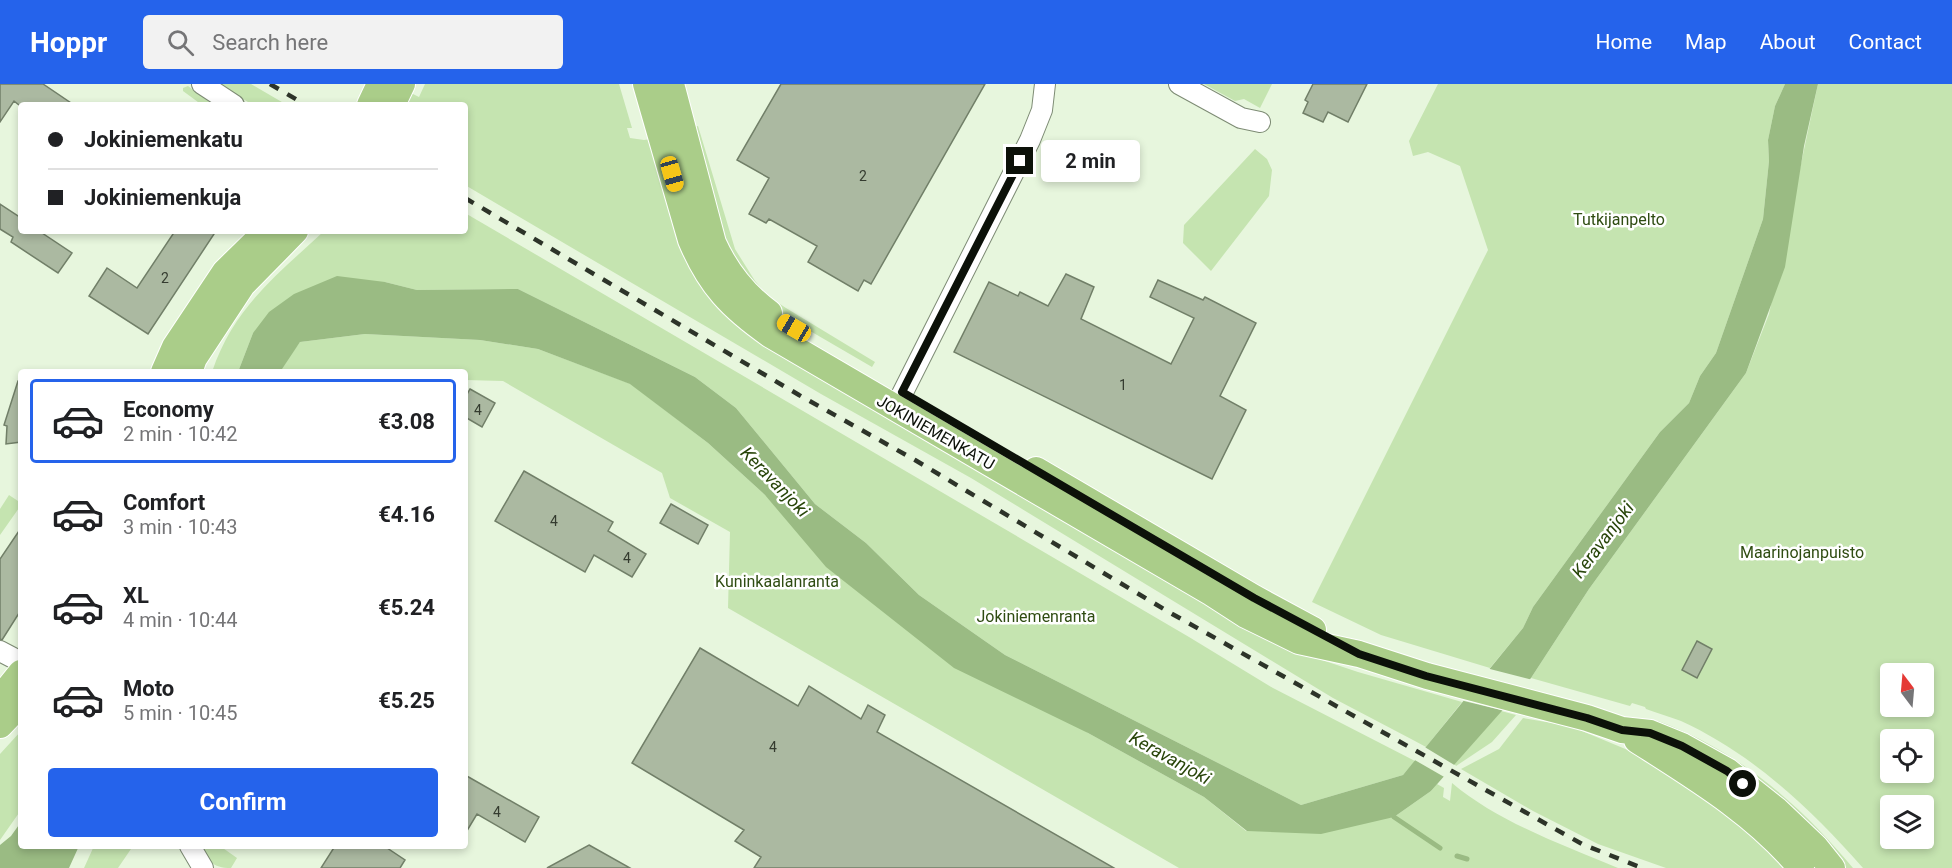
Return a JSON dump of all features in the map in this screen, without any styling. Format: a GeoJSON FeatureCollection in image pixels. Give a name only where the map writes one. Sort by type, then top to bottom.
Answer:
{"type":"FeatureCollection","features":[{"type":"Feature","properties":{"kind":"main road"},"geometry":{"type":"LineString","coordinates":[[371,102],[380,84]]}},
{"type":"Feature","properties":{"kind":"main road"},"geometry":{"type":"LineString","coordinates":[[393,102],[402,84]]}},
{"type":"Feature","properties":{"kind":"main road","name":"JOKINIEMENKATU"},"geometry":{"type":"LineString","coordinates":[[646,84],[691,240],[709,277],[728,301],[771,335],[898,400],[1359,654],[1426,676],[1560,711],[1622,730],[1650,733],[1682,746],[1727,771],[1776,810],[1816,848],[1832,868]]}},
{"type":"Feature","properties":{"kind":"main road","name":"JOKINIEMENKATU"},"geometry":{"type":"LineString","coordinates":[[671,84],[712,243],[722,264],[739,287],[754,302],[898,400]]}},
{"type":"Feature","properties":{"kind":"main road"},"geometry":{"type":"LineString","coordinates":[[165,369],[175,347],[225,272],[264,234]]}},
{"type":"Feature","properties":{"kind":"main road"},"geometry":{"type":"LineString","coordinates":[[190,369],[194,358],[242,285],[292,234]]}},
{"type":"Feature","properties":{"kind":"main road"},"geometry":{"type":"LineString","coordinates":[[0,699],[18,677]]}},
{"type":"Feature","properties":{"kind":"main road"},"geometry":{"type":"LineString","coordinates":[[0,725],[18,706]]}},
{"type":"Feature","properties":{"kind":"main road","name":"JOKINIEMENKATU"},"geometry":{"type":"LineString","coordinates":[[1622,730],[1720,794],[1762,828],[1801,868]]}},
{"type":"Feature","properties":{"kind":"street"},"geometry":{"type":"LineString","coordinates":[[202,84],[229,102]]}},
{"type":"Feature","properties":{"kind":"street"},"geometry":{"type":"LineString","coordinates":[[898,400],[1030,140],[1042,110],[1045,84]]}},
{"type":"Feature","properties":{"kind":"street"},"geometry":{"type":"LineString","coordinates":[[1179,84],[1241,117],[1260,122]]}},
{"type":"Feature","properties":{"kind":"street"},"geometry":{"type":"LineString","coordinates":[[0,651],[18,660]]}},
{"type":"Feature","properties":{"kind":"street"},"geometry":{"type":"LineString","coordinates":[[192,849],[203,868]]}},
{"type":"Feature","properties":{"kind":"green space"},"geometry":{"type":"Polygon","coordinates":[[[218,84],[251,84],[282,102],[248,102],[218,84]]]}},
{"type":"Feature","properties":{"kind":"green space"},"geometry":{"type":"Polygon","coordinates":[[[425,84],[619,84],[632,128],[627,128],[630,138],[651,139],[716,303],[1316,658],[1462,702],[1426,747],[1333,698],[971,478],[821,394],[468,187],[468,102],[403,102],[409,92],[419,97],[425,84]]]}},
{"type":"Feature","properties":{"kind":"green space"},"geometry":{"type":"Polygon","coordinates":[[[1204,84],[1272,84],[1260,108],[1244,99],[1235,101],[1204,84]]]}},
{"type":"Feature","properties":{"kind":"green space","name":"Tutkijanpelto"},"geometry":{"type":"Polygon","coordinates":[[[1438,84],[1785,84],[1775,106],[1768,140],[1769,161],[1763,219],[1716,353],[1700,376],[1689,403],[1660,432],[1533,607],[1523,628],[1490,668],[1381,635],[1312,602],[1488,250],[1460,166],[1428,152],[1413,156],[1409,141],[1438,84]]]}},
{"type":"Feature","properties":{"kind":"green space","name":"Maarinojanpuisto"},"geometry":{"type":"Polygon","coordinates":[[[1818,84],[1952,84],[1952,868],[1863,868],[1802,804],[1780,785],[1757,766],[1707,734],[1645,707],[1632,703],[1630,706],[1531,678],[1589,589],[1746,373],[1769,314],[1818,84]]]}},
{"type":"Feature","properties":{"kind":"green space"},"geometry":{"type":"Polygon","coordinates":[[[188,86],[209,102],[198,102],[183,91],[183,88],[188,86]]]}},
{"type":"Feature","properties":{"kind":"green space"},"geometry":{"type":"Polygon","coordinates":[[[698,126],[735,249],[755,281],[769,297],[875,362],[872,367],[793,321],[764,300],[726,248],[691,128],[698,126]]]}},
{"type":"Feature","properties":{"kind":"green space"},"geometry":{"type":"Polygon","coordinates":[[[1255,149],[1267,159],[1272,170],[1269,196],[1211,271],[1183,243],[1184,225],[1255,149]]]}},
{"type":"Feature","properties":{"kind":"green space","name":"Jokiniemenranta"},"geometry":{"type":"Polygon","coordinates":[[[468,215],[1273,688],[1415,761],[1403,775],[1301,805],[1005,655],[919,595],[866,543],[815,504],[736,408],[695,377],[518,289],[417,290],[385,282],[253,333],[239,369],[213,369],[232,329],[244,311],[273,278],[321,234],[468,234],[468,215]]]}},
{"type":"Feature","properties":{"kind":"green space","name":"Kuninkaalanranta"},"geometry":{"type":"Polygon","coordinates":[[[365,334],[480,340],[538,349],[631,384],[708,443],[765,495],[1088,733],[1204,797],[1246,831],[1394,817],[1431,791],[1437,784],[1444,788],[1443,797],[1450,801],[1452,783],[1470,797],[1510,821],[1618,868],[1179,868],[728,608],[730,532],[670,498],[662,473],[503,381],[468,380],[468,369],[281,369],[300,342],[365,334]]]}},
{"type":"Feature","properties":{"kind":"green space"},"geometry":{"type":"Polygon","coordinates":[[[9,495],[18,501],[18,509],[0,535],[0,509],[9,495]]]}},
{"type":"Feature","properties":{"kind":"green space"},"geometry":{"type":"Polygon","coordinates":[[[1501,711],[1516,715],[1492,742],[1456,766],[1454,764],[1501,711]]]}},
{"type":"Feature","properties":{"kind":"green space"},"geometry":{"type":"Polygon","coordinates":[[[1523,718],[1570,726],[1635,753],[1731,814],[1786,868],[1666,868],[1598,844],[1533,811],[1461,769],[1499,749],[1523,718]]]}},
{"type":"Feature","properties":{"kind":"green space"},"geometry":{"type":"Polygon","coordinates":[[[1658,721],[1714,747],[1765,781],[1811,822],[1853,868],[1844,868],[1656,726],[1658,721]]]}},
{"type":"Feature","properties":{"kind":"green space"},"geometry":{"type":"Polygon","coordinates":[[[18,734],[18,814],[0,840],[0,754],[18,734]]]}},
{"type":"Feature","properties":{"kind":"green space"},"geometry":{"type":"Polygon","coordinates":[[[93,849],[131,849],[118,868],[84,868],[93,849]]]}},
{"type":"Feature","properties":{"kind":"green space"},"geometry":{"type":"Polygon","coordinates":[[[200,849],[224,849],[237,858],[231,868],[219,867],[208,859],[200,849]]]}},
{"type":"Feature","properties":{"kind":"water","name":"Keravanjoki"},"geometry":{"type":"Polygon","coordinates":[[[1785,84],[1818,84],[1804,146],[1785,267],[1746,373],[1589,589],[1531,678],[1431,791],[1394,817],[1321,834],[1247,831],[1204,797],[1088,733],[954,668],[826,567],[765,495],[708,443],[630,384],[538,349],[480,340],[365,334],[300,342],[282,369],[239,369],[253,333],[269,312],[294,294],[337,276],[385,282],[417,290],[518,289],[695,377],[736,408],[815,504],[866,543],[919,595],[1005,655],[1301,805],[1403,775],[1523,628],[1533,607],[1660,432],[1689,403],[1700,376],[1716,353],[1763,219],[1769,161],[1768,140],[1775,106],[1785,84]]]}},
{"type":"Feature","properties":{"kind":"water"},"geometry":{"type":"Polygon","coordinates":[[[18,826],[18,849],[78,849],[69,868],[0,868],[0,845],[18,826]]]}},
{"type":"Feature","properties":{"kind":"pier"},"geometry":{"type":"Polygon","coordinates":[[[1486,668],[1533,680],[1505,711],[1460,700],[1486,668]]]}},
{"type":"Feature","properties":{"kind":"pier"},"geometry":{"type":"Polygon","coordinates":[[[1423,746],[1456,766],[1446,778],[1413,759],[1423,746]]]}},
{"type":"Feature","properties":{"kind":"building"},"geometry":{"type":"Polygon","coordinates":[[[0,84],[43,84],[70,102],[18,102],[18,104],[14,101],[0,122],[0,84]]]}},
{"type":"Feature","properties":{"kind":"building"},"geometry":{"type":"Polygon","coordinates":[[[781,84],[985,84],[871,284],[864,280],[858,291],[808,262],[817,246],[769,219],[766,223],[749,214],[769,178],[737,160],[781,84]]]}},
{"type":"Feature","properties":{"kind":"building"},"geometry":{"type":"Polygon","coordinates":[[[1313,84],[1367,84],[1348,122],[1328,112],[1323,122],[1303,113],[1308,102],[1305,100],[1313,84]]]}},
{"type":"Feature","properties":{"kind":"building"},"geometry":{"type":"Polygon","coordinates":[[[0,204],[18,216],[18,234],[44,234],[72,253],[58,273],[11,242],[13,237],[0,229],[0,204]]]}},
{"type":"Feature","properties":{"kind":"building"},"geometry":{"type":"Polygon","coordinates":[[[173,234],[214,234],[148,334],[89,296],[107,268],[137,288],[173,234]]]}},
{"type":"Feature","properties":{"kind":"building"},"geometry":{"type":"Polygon","coordinates":[[[1066,274],[1094,287],[1081,319],[1171,364],[1194,318],[1150,297],[1158,280],[1203,300],[1205,297],[1256,323],[1220,396],[1246,410],[1212,479],[954,352],[989,282],[1018,296],[1020,292],[1048,306],[1066,274]]]}},
{"type":"Feature","properties":{"kind":"building"},"geometry":{"type":"Polygon","coordinates":[[[18,381],[18,442],[6,444],[7,426],[4,425],[18,381]]]}},
{"type":"Feature","properties":{"kind":"building"},"geometry":{"type":"Polygon","coordinates":[[[470,389],[495,403],[482,427],[468,419],[470,389]]]}},
{"type":"Feature","properties":{"kind":"building"},"geometry":{"type":"Polygon","coordinates":[[[524,471],[613,522],[608,531],[646,554],[632,577],[594,555],[585,572],[495,521],[524,471]]]}},
{"type":"Feature","properties":{"kind":"building"},"geometry":{"type":"Polygon","coordinates":[[[671,504],[708,525],[698,544],[660,523],[671,504]]]}},
{"type":"Feature","properties":{"kind":"building"},"geometry":{"type":"Polygon","coordinates":[[[18,532],[18,615],[2,640],[0,639],[0,559],[18,532]]]}},
{"type":"Feature","properties":{"kind":"building"},"geometry":{"type":"Polygon","coordinates":[[[1697,641],[1712,649],[1697,678],[1682,670],[1697,641]]]}},
{"type":"Feature","properties":{"kind":"building"},"geometry":{"type":"Polygon","coordinates":[[[700,648],[798,706],[809,686],[861,719],[868,705],[885,715],[877,732],[1114,868],[754,868],[761,857],[735,841],[744,830],[632,763],[700,648]]]}},
{"type":"Feature","properties":{"kind":"building"},"geometry":{"type":"Polygon","coordinates":[[[468,777],[539,817],[525,842],[477,814],[468,829],[468,777]]]}},
{"type":"Feature","properties":{"kind":"building"},"geometry":{"type":"Polygon","coordinates":[[[589,845],[630,868],[547,868],[589,845]]]}},
{"type":"Feature","properties":{"kind":"building"},"geometry":{"type":"Polygon","coordinates":[[[333,849],[388,849],[405,860],[400,868],[321,868],[333,849]]]}},
{"type":"Feature","properties":{"kind":"waterway"},"geometry":{"type":"LineString","coordinates":[[1391,812],[1394,817],[1440,848]]}},
{"type":"Feature","properties":{"kind":"waterway"},"geometry":{"type":"LineString","coordinates":[[1457,856],[1467,859]]}},
{"type":"Feature","properties":{"kind":"railway"},"geometry":{"type":"LineString","coordinates":[[270,84],[301,102]]}},
{"type":"Feature","properties":{"kind":"railway"},"geometry":{"type":"LineString","coordinates":[[468,200],[799,395],[915,460],[1167,611],[1582,844],[1642,868]]}},
{"type":"Feature","properties":{"kind":"route"},"geometry":{"type":"LineString","coordinates":[[1020,161],[902,392],[1254,598],[1359,654],[1426,676],[1587,718],[1622,730],[1650,733],[1682,746],[1727,771],[1743,784]]}}]}
